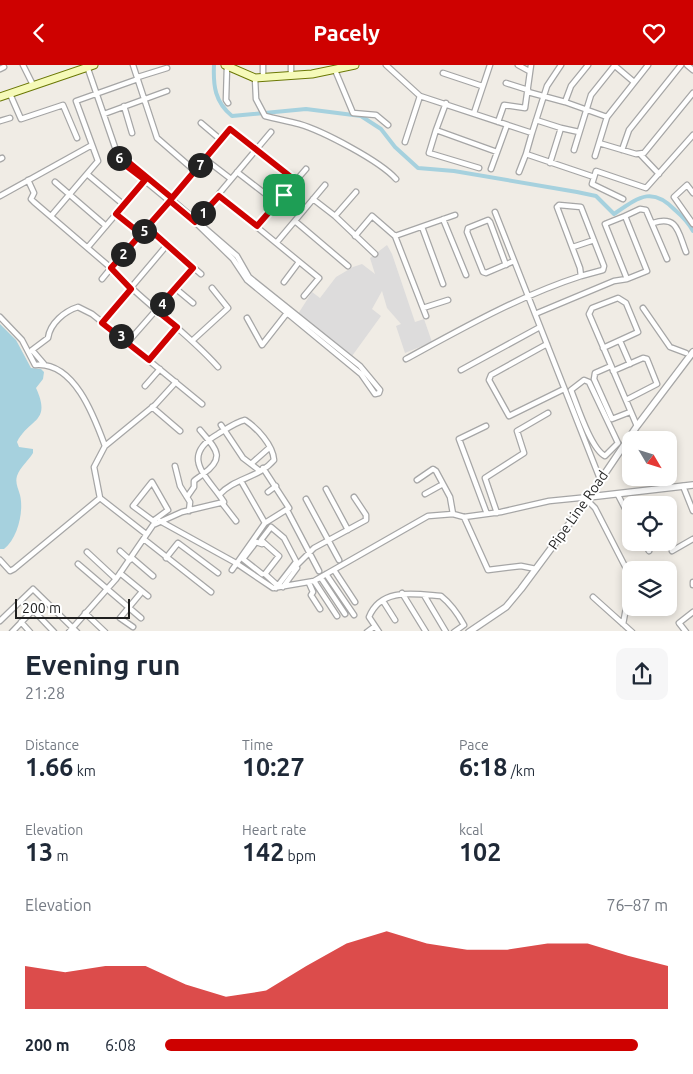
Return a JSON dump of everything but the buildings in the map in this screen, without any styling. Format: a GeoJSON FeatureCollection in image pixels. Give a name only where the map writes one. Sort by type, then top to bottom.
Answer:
{"type":"FeatureCollection","features":[{"type":"Feature","properties":{"kind":"main road"},"geometry":{"type":"LineString","coordinates":[[232,66],[255,78],[312,74],[342,65]]}},
{"type":"Feature","properties":{"kind":"main road"},"geometry":{"type":"LineString","coordinates":[[232,66],[263,74],[291,69],[353,65]]}},
{"type":"Feature","properties":{"kind":"main road"},"geometry":{"type":"LineString","coordinates":[[0,93],[76,67],[89,66]]}},
{"type":"Feature","properties":{"kind":"main road"},"geometry":{"type":"LineString","coordinates":[[0,97],[89,66]]}},
{"type":"Feature","properties":{"kind":"street"},"geometry":{"type":"LineString","coordinates":[[23,65],[32,83]]}},
{"type":"Feature","properties":{"kind":"street"},"geometry":{"type":"LineString","coordinates":[[133,65],[156,137],[195,171]]}},
{"type":"Feature","properties":{"kind":"street"},"geometry":{"type":"LineString","coordinates":[[263,74],[264,65]]}},
{"type":"Feature","properties":{"kind":"street"},"geometry":{"type":"LineString","coordinates":[[386,65],[420,96],[446,103],[532,133]]}},
{"type":"Feature","properties":{"kind":"street"},"geometry":{"type":"LineString","coordinates":[[474,113],[490,65]]}},
{"type":"Feature","properties":{"kind":"street"},"geometry":{"type":"LineString","coordinates":[[518,65],[529,71]]}},
{"type":"Feature","properties":{"kind":"street"},"geometry":{"type":"LineString","coordinates":[[498,122],[505,102],[524,109],[528,91],[530,65]]}},
{"type":"Feature","properties":{"kind":"street"},"geometry":{"type":"LineString","coordinates":[[520,172],[543,96],[550,79],[562,65]]}},
{"type":"Feature","properties":{"kind":"street"},"geometry":{"type":"LineString","coordinates":[[565,102],[574,81],[588,65]]}},
{"type":"Feature","properties":{"kind":"street"},"geometry":{"type":"LineString","coordinates":[[574,150],[591,95],[614,65],[634,82]]}},
{"type":"Feature","properties":{"kind":"street"},"geometry":{"type":"LineString","coordinates":[[595,156],[607,117],[648,65]]}},
{"type":"Feature","properties":{"kind":"street"},"geometry":{"type":"LineString","coordinates":[[622,150],[629,130],[680,65]]}},
{"type":"Feature","properties":{"kind":"street"},"geometry":{"type":"LineString","coordinates":[[687,65],[693,70]]}},
{"type":"Feature","properties":{"kind":"street"},"geometry":{"type":"LineString","coordinates":[[89,66],[118,156],[124,164],[171,200]]}},
{"type":"Feature","properties":{"kind":"street"},"geometry":{"type":"LineString","coordinates":[[228,103],[226,100],[232,66]]}},
{"type":"Feature","properties":{"kind":"street"},"geometry":{"type":"LineString","coordinates":[[334,67],[352,113],[376,115],[388,125]]}},
{"type":"Feature","properties":{"kind":"street"},"geometry":{"type":"LineString","coordinates":[[51,216],[98,161],[76,101],[167,68]]}},
{"type":"Feature","properties":{"kind":"street"},"geometry":{"type":"LineString","coordinates":[[443,73],[482,86]]}},
{"type":"Feature","properties":{"kind":"street"},"geometry":{"type":"LineString","coordinates":[[255,78],[258,103],[265,117],[305,126],[347,147],[390,172],[396,179]]}},
{"type":"Feature","properties":{"kind":"street"},"geometry":{"type":"LineString","coordinates":[[506,83],[607,117]]}},
{"type":"Feature","properties":{"kind":"street"},"geometry":{"type":"LineString","coordinates":[[104,114],[167,91]]}},
{"type":"Feature","properties":{"kind":"street"},"geometry":{"type":"LineString","coordinates":[[599,143],[640,154],[646,152],[693,93]]}},
{"type":"Feature","properties":{"kind":"street"},"geometry":{"type":"LineString","coordinates":[[10,94],[21,119],[64,105],[77,138]]}},
{"type":"Feature","properties":{"kind":"street"},"geometry":{"type":"LineString","coordinates":[[405,142],[420,96]]}},
{"type":"Feature","properties":{"kind":"street"},"geometry":{"type":"LineString","coordinates":[[446,103],[429,153],[479,168]]}},
{"type":"Feature","properties":{"kind":"street"},"geometry":{"type":"LineString","coordinates":[[124,107],[132,133]]}},
{"type":"Feature","properties":{"kind":"street"},"geometry":{"type":"LineString","coordinates":[[0,121],[10,118]]}},
{"type":"Feature","properties":{"kind":"street"},"geometry":{"type":"LineString","coordinates":[[536,120],[579,132]]}},
{"type":"Feature","properties":{"kind":"street"},"geometry":{"type":"LineString","coordinates":[[200,123],[221,140]]}},
{"type":"Feature","properties":{"kind":"street"},"geometry":{"type":"LineString","coordinates":[[491,169],[507,125]]}},
{"type":"Feature","properties":{"kind":"street"},"geometry":{"type":"LineString","coordinates":[[550,163],[561,128]]}},
{"type":"Feature","properties":{"kind":"street"},"geometry":{"type":"LineString","coordinates":[[102,279],[230,129],[296,181]]}},
{"type":"Feature","properties":{"kind":"street"},"geometry":{"type":"LineString","coordinates":[[436,130],[497,152]]}},
{"type":"Feature","properties":{"kind":"street"},"geometry":{"type":"LineString","coordinates":[[196,221],[271,132]]}},
{"type":"Feature","properties":{"kind":"street"},"geometry":{"type":"LineString","coordinates":[[623,199],[592,184],[596,171],[646,188],[693,135]]}},
{"type":"Feature","properties":{"kind":"street"},"geometry":{"type":"LineString","coordinates":[[0,196],[92,145]]}},
{"type":"Feature","properties":{"kind":"street"},"geometry":{"type":"LineString","coordinates":[[526,154],[594,177]]}},
{"type":"Feature","properties":{"kind":"street"},"geometry":{"type":"LineString","coordinates":[[640,154],[659,174]]}},
{"type":"Feature","properties":{"kind":"street"},"geometry":{"type":"LineString","coordinates":[[118,156],[126,160],[196,221],[236,259],[249,277],[360,366],[376,384],[380,390],[379,393],[375,394],[360,374],[247,280],[236,259]]}},
{"type":"Feature","properties":{"kind":"street"},"geometry":{"type":"LineString","coordinates":[[205,159],[231,179]]}},
{"type":"Feature","properties":{"kind":"street"},"geometry":{"type":"LineString","coordinates":[[257,226],[306,169]]}},
{"type":"Feature","properties":{"kind":"street"},"geometry":{"type":"LineString","coordinates":[[237,172],[277,203]]}},
{"type":"Feature","properties":{"kind":"street"},"geometry":{"type":"LineString","coordinates":[[87,173],[124,205]]}},
{"type":"Feature","properties":{"kind":"street"},"geometry":{"type":"LineString","coordinates":[[28,180],[34,193],[31,199],[88,247],[131,289],[193,340],[218,367]]}},
{"type":"Feature","properties":{"kind":"street"},"geometry":{"type":"LineString","coordinates":[[88,247],[145,180]]}},
{"type":"Feature","properties":{"kind":"street"},"geometry":{"type":"LineString","coordinates":[[56,182],[106,226]]}},
{"type":"Feature","properties":{"kind":"street"},"geometry":{"type":"LineString","coordinates":[[277,242],[324,185]]}},
{"type":"Feature","properties":{"kind":"street"},"geometry":{"type":"LineString","coordinates":[[693,193],[687,185],[674,197],[693,224]]}},
{"type":"Feature","properties":{"kind":"street"},"geometry":{"type":"LineString","coordinates":[[335,216],[356,192]]}},
{"type":"Feature","properties":{"kind":"street"},"geometry":{"type":"LineString","coordinates":[[284,195],[304,210]]}},
{"type":"Feature","properties":{"kind":"street"},"geometry":{"type":"LineString","coordinates":[[219,196],[277,242],[319,279],[304,296]]}},
{"type":"Feature","properties":{"kind":"street"},"geometry":{"type":"LineString","coordinates":[[313,199],[335,216],[375,254]]}},
{"type":"Feature","properties":{"kind":"street"},"geometry":{"type":"LineString","coordinates":[[406,359],[528,296],[604,269],[582,207],[559,205],[557,207],[580,267],[581,276]]}},
{"type":"Feature","properties":{"kind":"street"},"geometry":{"type":"LineString","coordinates":[[627,279],[605,224],[644,209],[649,213],[667,259]]}},
{"type":"Feature","properties":{"kind":"street"},"geometry":{"type":"LineString","coordinates":[[495,212],[600,479]]}},
{"type":"Feature","properties":{"kind":"street"},"geometry":{"type":"LineString","coordinates":[[116,214],[141,234]]}},
{"type":"Feature","properties":{"kind":"street"},"geometry":{"type":"LineString","coordinates":[[396,236],[455,215]]}},
{"type":"Feature","properties":{"kind":"street"},"geometry":{"type":"LineString","coordinates":[[355,236],[372,216],[396,236],[426,316]]}},
{"type":"Feature","properties":{"kind":"street"},"geometry":{"type":"LineString","coordinates":[[535,314],[614,281],[627,279],[648,271],[625,216]]}},
{"type":"Feature","properties":{"kind":"street"},"geometry":{"type":"LineString","coordinates":[[443,219],[466,275]]}},
{"type":"Feature","properties":{"kind":"street"},"geometry":{"type":"LineString","coordinates":[[653,223],[666,219],[670,221],[676,228],[686,252]]}},
{"type":"Feature","properties":{"kind":"street"},"geometry":{"type":"LineString","coordinates":[[506,265],[488,220],[468,228],[467,232],[484,272],[506,265],[514,261]]}},
{"type":"Feature","properties":{"kind":"street"},"geometry":{"type":"LineString","coordinates":[[295,221],[348,266]]}},
{"type":"Feature","properties":{"kind":"street"},"geometry":{"type":"LineString","coordinates":[[147,227],[201,274]]}},
{"type":"Feature","properties":{"kind":"street"},"geometry":{"type":"LineString","coordinates":[[422,227],[443,284]]}},
{"type":"Feature","properties":{"kind":"street"},"geometry":{"type":"LineString","coordinates":[[572,247],[594,240]]}},
{"type":"Feature","properties":{"kind":"street"},"geometry":{"type":"LineString","coordinates":[[102,323],[167,245]]}},
{"type":"Feature","properties":{"kind":"street"},"geometry":{"type":"LineString","coordinates":[[284,282],[299,263]]}},
{"type":"Feature","properties":{"kind":"street"},"geometry":{"type":"LineString","coordinates":[[128,342],[193,268]]}},
{"type":"Feature","properties":{"kind":"street"},"geometry":{"type":"LineString","coordinates":[[193,340],[228,308],[212,288]]}},
{"type":"Feature","properties":{"kind":"street"},"geometry":{"type":"LineString","coordinates":[[175,289],[193,303]]}},
{"type":"Feature","properties":{"kind":"street"},"geometry":{"type":"LineString","coordinates":[[603,348],[638,332],[626,303],[618,298],[592,307],[589,311],[603,348],[637,426]]}},
{"type":"Feature","properties":{"kind":"street"},"geometry":{"type":"LineString","coordinates":[[423,308],[448,300]]}},
{"type":"Feature","properties":{"kind":"street"},"geometry":{"type":"LineString","coordinates":[[44,364],[32,350],[48,338],[49,331],[67,311],[78,307],[92,314],[128,342],[202,404]]}},
{"type":"Feature","properties":{"kind":"street"},"geometry":{"type":"LineString","coordinates":[[643,308],[670,347],[686,353]]}},
{"type":"Feature","properties":{"kind":"street"},"geometry":{"type":"LineString","coordinates":[[248,318],[262,345],[287,313]]}},
{"type":"Feature","properties":{"kind":"street"},"geometry":{"type":"LineString","coordinates":[[0,317],[22,339],[36,365],[44,364],[59,369],[76,387],[98,425],[105,446]]}},
{"type":"Feature","properties":{"kind":"street"},"geometry":{"type":"LineString","coordinates":[[149,360],[177,327]]}},
{"type":"Feature","properties":{"kind":"street"},"geometry":{"type":"LineString","coordinates":[[461,370],[540,327]]}},
{"type":"Feature","properties":{"kind":"street"},"geometry":{"type":"LineString","coordinates":[[620,341],[630,364]]}},
{"type":"Feature","properties":{"kind":"street"},"geometry":{"type":"LineString","coordinates":[[546,344],[491,375],[489,380],[509,416],[564,389]]}},
{"type":"Feature","properties":{"kind":"street","name":"Pipe Line Road"},"geometry":{"type":"LineString","coordinates":[[469,631],[477,629],[506,607],[588,499],[637,426],[693,352]]}},
{"type":"Feature","properties":{"kind":"street"},"geometry":{"type":"LineString","coordinates":[[626,400],[657,384],[647,359],[644,358],[630,364],[595,373],[594,379],[612,419],[630,412]]}},
{"type":"Feature","properties":{"kind":"street"},"geometry":{"type":"LineString","coordinates":[[145,386],[160,369]]}},
{"type":"Feature","properties":{"kind":"street"},"geometry":{"type":"LineString","coordinates":[[587,380],[618,443],[605,456],[600,453],[575,401],[572,388],[587,380]]}},
{"type":"Feature","properties":{"kind":"street"},"geometry":{"type":"LineString","coordinates":[[146,534],[100,498],[94,467],[105,446],[152,407],[176,382]]}},
{"type":"Feature","properties":{"kind":"street"},"geometry":{"type":"LineString","coordinates":[[570,403],[575,401]]}},
{"type":"Feature","properties":{"kind":"street"},"geometry":{"type":"LineString","coordinates":[[152,407],[180,431]]}},
{"type":"Feature","properties":{"kind":"street"},"geometry":{"type":"LineString","coordinates":[[497,513],[485,479],[524,453],[517,431],[548,413]]}},
{"type":"Feature","properties":{"kind":"street"},"geometry":{"type":"LineString","coordinates":[[219,495],[230,484],[252,477],[274,460],[256,427],[245,420],[209,441],[200,448],[198,454],[199,466],[203,475],[236,521]]}},
{"type":"Feature","properties":{"kind":"street"},"geometry":{"type":"LineString","coordinates":[[220,425],[243,458],[261,470],[276,486],[289,508],[265,523],[242,558]]}},
{"type":"Feature","properties":{"kind":"street"},"geometry":{"type":"LineString","coordinates":[[486,426],[459,439],[487,515]]}},
{"type":"Feature","properties":{"kind":"street"},"geometry":{"type":"LineString","coordinates":[[187,497],[194,481],[203,475],[218,458],[217,451],[200,430]]}},
{"type":"Feature","properties":{"kind":"street"},"geometry":{"type":"LineString","coordinates":[[586,445],[594,442]]}},
{"type":"Feature","properties":{"kind":"street"},"geometry":{"type":"LineString","coordinates":[[251,464],[269,448]]}},
{"type":"Feature","properties":{"kind":"street"},"geometry":{"type":"LineString","coordinates":[[175,466],[180,486],[190,502],[189,511]]}},
{"type":"Feature","properties":{"kind":"street"},"geometry":{"type":"LineString","coordinates":[[417,481],[433,469],[450,497],[453,513]]}},
{"type":"Feature","properties":{"kind":"street"},"geometry":{"type":"LineString","coordinates":[[241,481],[265,523]]}},
{"type":"Feature","properties":{"kind":"street"},"geometry":{"type":"LineString","coordinates":[[71,629],[116,579],[145,540],[146,534],[156,522],[168,510],[152,482],[133,506],[156,522],[277,586],[311,582],[320,578],[419,520],[438,514],[453,513],[464,517],[487,515],[549,501],[588,499],[693,485]]}},
{"type":"Feature","properties":{"kind":"street"},"geometry":{"type":"LineString","coordinates":[[425,494],[443,484]]}},
{"type":"Feature","properties":{"kind":"street"},"geometry":{"type":"LineString","coordinates":[[268,492],[276,486]]}},
{"type":"Feature","properties":{"kind":"street"},"geometry":{"type":"LineString","coordinates":[[683,486],[693,511]]}},
{"type":"Feature","properties":{"kind":"street"},"geometry":{"type":"LineString","coordinates":[[326,489],[348,530]]}},
{"type":"Feature","properties":{"kind":"street"},"geometry":{"type":"LineString","coordinates":[[618,495],[622,503]]}},
{"type":"Feature","properties":{"kind":"street"},"geometry":{"type":"LineString","coordinates":[[277,586],[310,552],[367,518],[354,497]]}},
{"type":"Feature","properties":{"kind":"street"},"geometry":{"type":"LineString","coordinates":[[0,560],[10,571],[14,569],[100,498]]}},
{"type":"Feature","properties":{"kind":"street"},"geometry":{"type":"LineString","coordinates":[[306,499],[339,560]]}},
{"type":"Feature","properties":{"kind":"street"},"geometry":{"type":"LineString","coordinates":[[588,499],[595,507],[630,576],[631,583],[623,624]]}},
{"type":"Feature","properties":{"kind":"street"},"geometry":{"type":"LineString","coordinates":[[156,522],[222,503]]}},
{"type":"Feature","properties":{"kind":"street"},"geometry":{"type":"LineString","coordinates":[[288,512],[319,571]]}},
{"type":"Feature","properties":{"kind":"street"},"geometry":{"type":"LineString","coordinates":[[464,517],[488,570],[520,566],[536,569]]}},
{"type":"Feature","properties":{"kind":"street"},"geometry":{"type":"LineString","coordinates":[[271,527],[284,538],[296,561],[277,586],[265,574],[279,556],[260,539],[271,527]]}},
{"type":"Feature","properties":{"kind":"street"},"geometry":{"type":"LineString","coordinates":[[677,548],[693,539]]}},
{"type":"Feature","properties":{"kind":"street"},"geometry":{"type":"LineString","coordinates":[[145,540],[211,592]]}},
{"type":"Feature","properties":{"kind":"street"},"geometry":{"type":"LineString","coordinates":[[232,570],[236,563],[256,542],[259,542],[276,557],[261,577]]}},
{"type":"Feature","properties":{"kind":"street"},"geometry":{"type":"LineString","coordinates":[[166,558],[178,543],[218,573]]}},
{"type":"Feature","properties":{"kind":"street"},"geometry":{"type":"LineString","coordinates":[[120,551],[152,576]]}},
{"type":"Feature","properties":{"kind":"street"},"geometry":{"type":"LineString","coordinates":[[87,552],[116,579]]}},
{"type":"Feature","properties":{"kind":"street"},"geometry":{"type":"LineString","coordinates":[[242,558],[261,577]]}},
{"type":"Feature","properties":{"kind":"street"},"geometry":{"type":"LineString","coordinates":[[78,563],[141,618]]}},
{"type":"Feature","properties":{"kind":"street"},"geometry":{"type":"LineString","coordinates":[[334,570],[355,602]]}},
{"type":"Feature","properties":{"kind":"street"},"geometry":{"type":"LineString","coordinates":[[120,573],[148,595]]}},
{"type":"Feature","properties":{"kind":"street"},"geometry":{"type":"LineString","coordinates":[[326,574],[354,615]]}},
{"type":"Feature","properties":{"kind":"street"},"geometry":{"type":"LineString","coordinates":[[320,578],[345,614]]}},
{"type":"Feature","properties":{"kind":"street"},"geometry":{"type":"LineString","coordinates":[[311,582],[313,592],[311,595],[320,609]]}},
{"type":"Feature","properties":{"kind":"street"},"geometry":{"type":"LineString","coordinates":[[311,582],[337,616]]}},
{"type":"Feature","properties":{"kind":"street"},"geometry":{"type":"LineString","coordinates":[[0,621],[33,589],[71,629],[78,631]]}},
{"type":"Feature","properties":{"kind":"street"},"geometry":{"type":"LineString","coordinates":[[379,631],[369,617],[371,613],[383,601],[396,593],[402,593],[441,596],[456,611],[464,625],[454,631]]}},
{"type":"Feature","properties":{"kind":"street"},"geometry":{"type":"LineString","coordinates":[[402,593],[426,631]]}},
{"type":"Feature","properties":{"kind":"street"},"geometry":{"type":"LineString","coordinates":[[133,627],[120,617],[140,594]]}},
{"type":"Feature","properties":{"kind":"street"},"geometry":{"type":"LineString","coordinates":[[424,595],[446,631]]}},
{"type":"Feature","properties":{"kind":"street"},"geometry":{"type":"LineString","coordinates":[[593,597],[632,631]]}},
{"type":"Feature","properties":{"kind":"street"},"geometry":{"type":"LineString","coordinates":[[383,601],[395,620]]}},
{"type":"Feature","properties":{"kind":"street"},"geometry":{"type":"LineString","coordinates":[[12,631],[33,610],[54,631]]}},
{"type":"Feature","properties":{"kind":"street"},"geometry":{"type":"LineString","coordinates":[[686,631],[680,623],[693,612]]}},
{"type":"Feature","properties":{"kind":"street"},"geometry":{"type":"LineString","coordinates":[[85,613],[105,631]]}},
{"type":"Feature","properties":{"kind":"street"},"geometry":{"type":"LineString","coordinates":[[21,622],[30,631]]}},
{"type":"Feature","properties":{"kind":"street"},"geometry":{"type":"LineString","coordinates":[[367,631],[375,626]]}},
{"type":"Feature","properties":{"kind":"shaded area"},"geometry":{"type":"Polygon","coordinates":[[[387,245],[392,254],[415,322],[424,319],[432,342],[405,353],[396,326],[401,324],[387,308],[382,291],[372,309],[381,316],[352,356],[298,314],[312,292],[320,298],[336,277],[353,267],[362,264],[375,274],[370,258],[387,245]]]}},
{"type":"Feature","properties":{"kind":"water"},"geometry":{"type":"Polygon","coordinates":[[[0,324],[16,340],[31,368],[41,369],[44,372],[43,379],[36,388],[40,399],[40,414],[17,442],[19,447],[33,449],[33,453],[17,476],[21,501],[19,524],[13,538],[4,549],[0,549],[0,324]]]}},
{"type":"Feature","properties":{"kind":"waterway"},"geometry":{"type":"LineString","coordinates":[[214,65],[216,93],[226,111],[232,116],[306,109],[361,116],[381,129],[395,147],[418,168],[454,171],[596,196],[614,214],[638,199],[652,196],[667,203],[685,219],[693,231]]}},
{"type":"Feature","properties":{"kind":"route"},"geometry":{"type":"LineString","coordinates":[[284,195],[257,226],[219,196],[195,222],[170,201],[147,227],[111,268],[131,289],[102,323],[149,360],[177,327],[156,310],[193,268],[147,227],[141,234],[116,214],[145,180],[124,164],[118,156],[126,160],[172,198],[230,129],[296,181],[284,195]]}}]}
